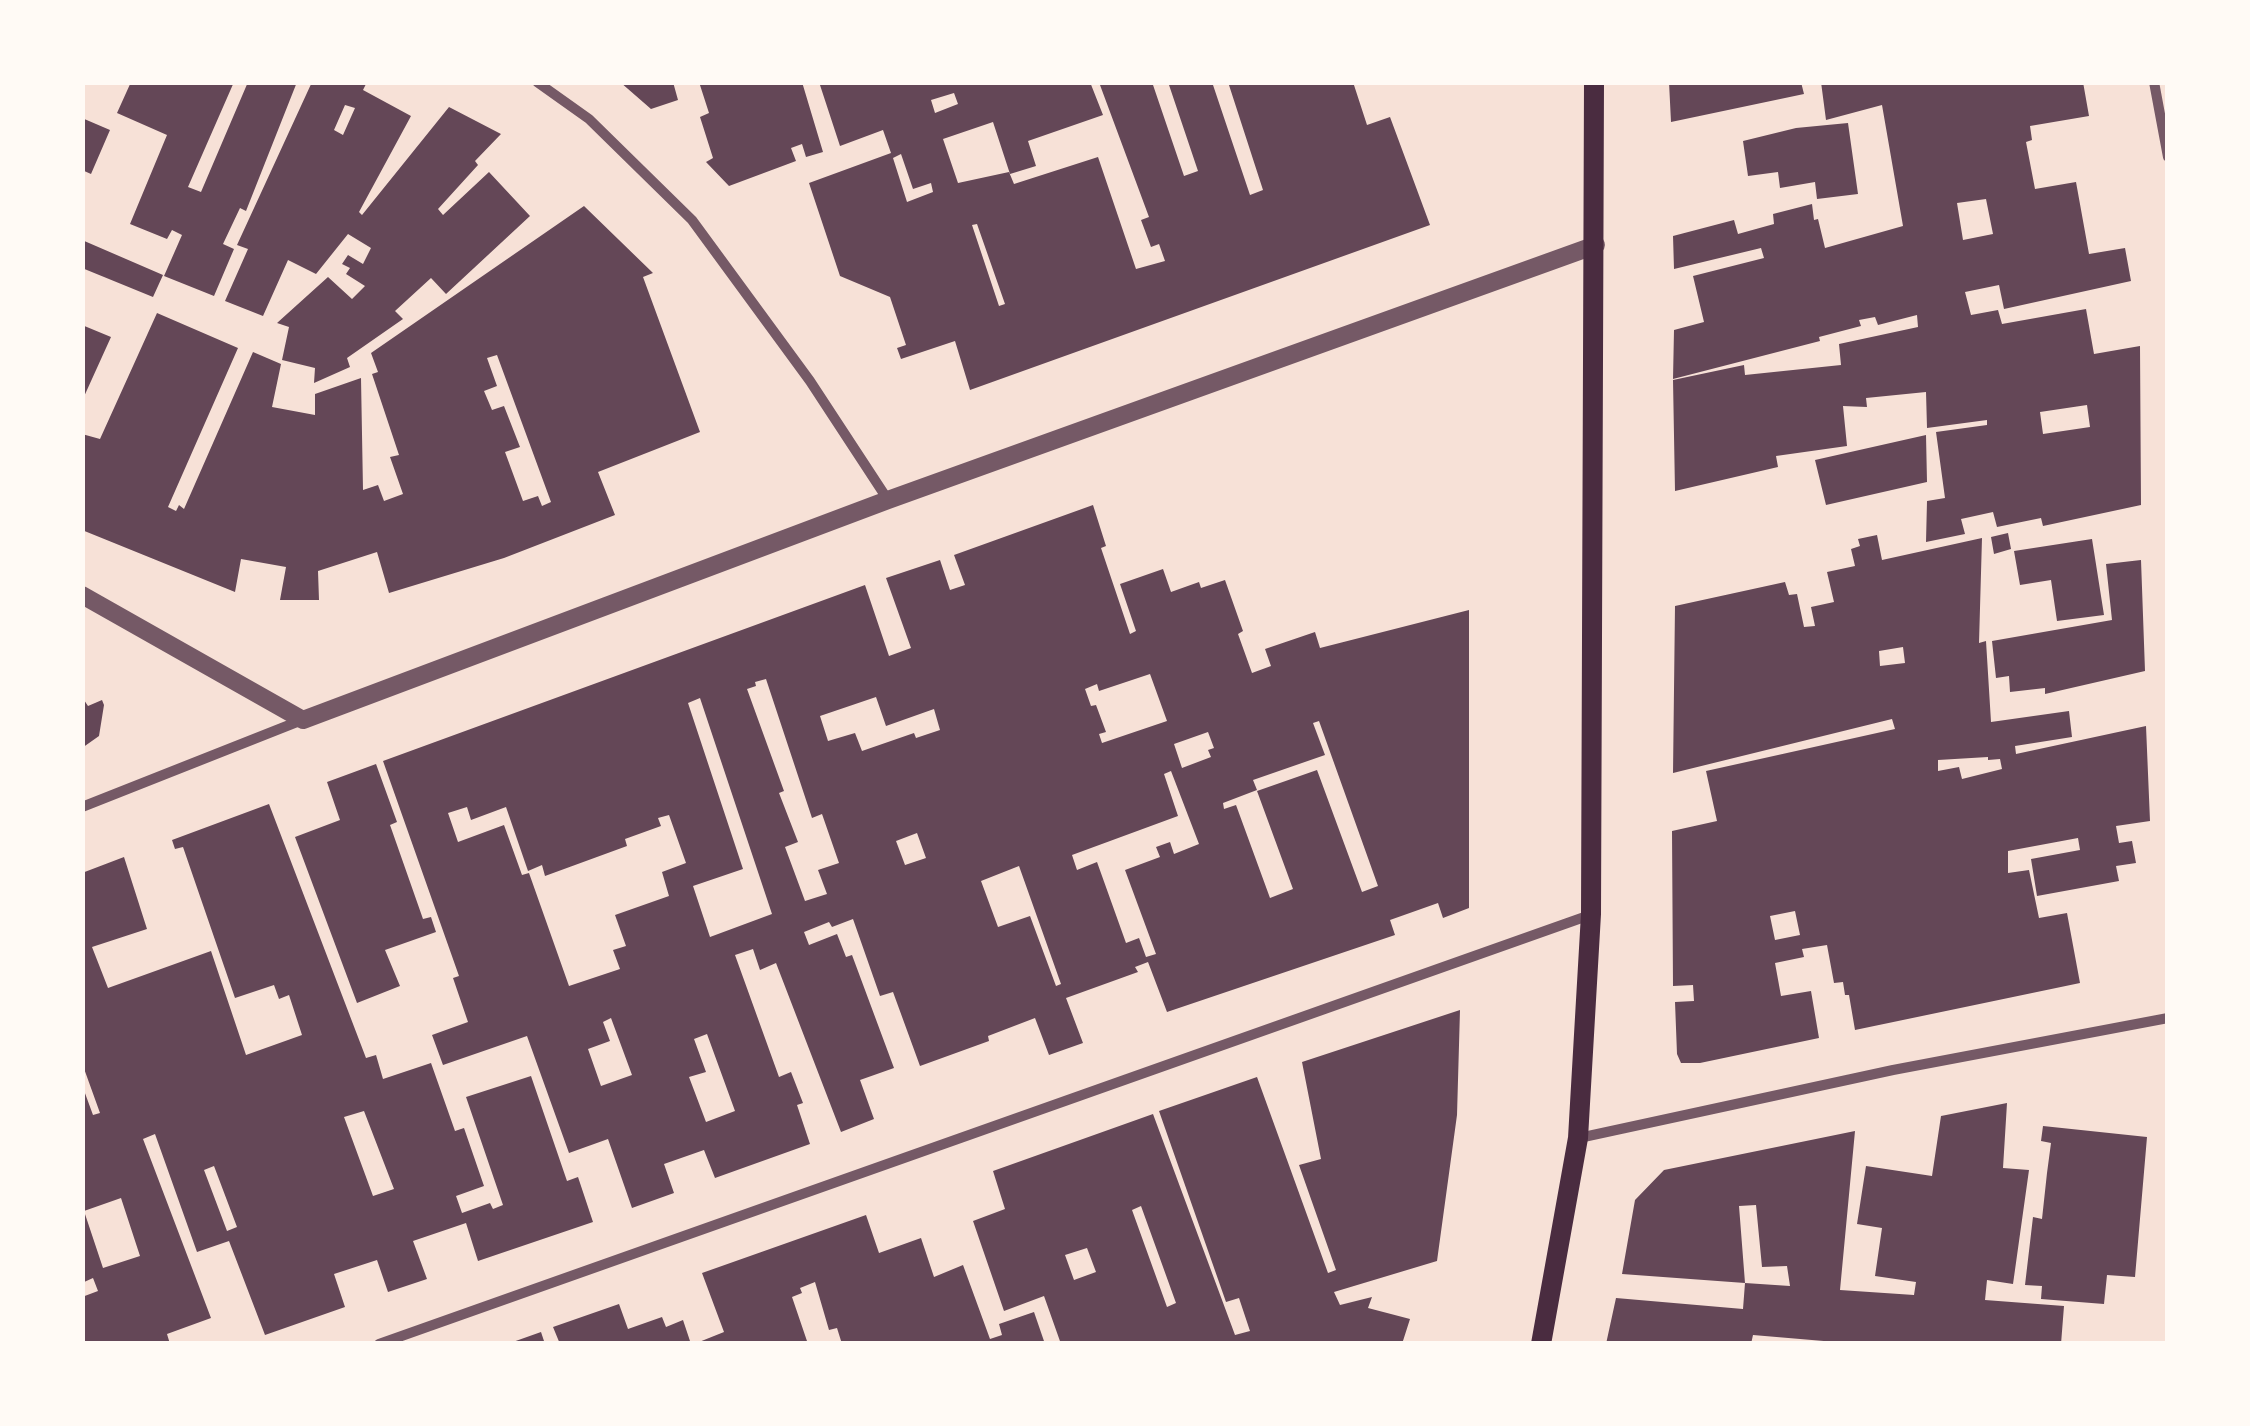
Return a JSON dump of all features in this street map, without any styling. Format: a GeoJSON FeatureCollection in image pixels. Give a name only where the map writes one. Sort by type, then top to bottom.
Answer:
{"type":"FeatureCollection","features":[{"type":"Feature","properties":{"kind":"main road"},"geometry":{"type":"LineString","coordinates":[[1541,1344],[1578,1138],[1591,914],[1594,82]]}},
{"type":"Feature","properties":{"kind":"street"},"geometry":{"type":"LineString","coordinates":[[537,82],[589,119],[692,220],[810,381],[888,500]]}},
{"type":"Feature","properties":{"kind":"street"},"geometry":{"type":"LineString","coordinates":[[2154,82],[2168,158]]}},
{"type":"Feature","properties":{"kind":"street"},"geometry":{"type":"LineString","coordinates":[[82,806],[888,500],[1596,244]]}},
{"type":"Feature","properties":{"kind":"street"},"geometry":{"type":"LineString","coordinates":[[82,595],[303,720]]}},
{"type":"Feature","properties":{"kind":"street"},"geometry":{"type":"LineString","coordinates":[[378,1344],[1591,914]]}},
{"type":"Feature","properties":{"kind":"street"},"geometry":{"type":"LineString","coordinates":[[1578,1138],[1893,1070],[2168,1018]]}},
{"type":"Feature","properties":{"kind":"building"},"geometry":{"type":"Polygon","coordinates":[[[131,82],[234,82],[188,187],[201,192],[248,82],[297,82],[246,211],[240,208],[223,244],[234,249],[214,296],[164,276],[182,235],[172,230],[167,239],[130,224],[167,135],[117,113],[131,82]]]}},
{"type":"Feature","properties":{"kind":"building"},"geometry":{"type":"Polygon","coordinates":[[[312,82],[367,82],[363,90],[411,116],[359,212],[362,215],[449,107],[501,134],[438,209],[443,215],[489,172],[530,216],[446,294],[431,278],[395,311],[403,319],[347,358],[350,367],[314,383],[315,368],[282,360],[289,327],[277,323],[328,277],[352,299],[365,286],[346,274],[350,268],[342,264],[348,255],[363,264],[371,248],[348,234],[316,274],[288,260],[263,316],[225,301],[248,249],[237,245],[312,82]],[[345,105],[334,130],[343,135],[355,108],[345,105]]]}},
{"type":"Feature","properties":{"kind":"building"},"geometry":{"type":"Polygon","coordinates":[[[620,82],[673,82],[678,100],[651,109],[620,82]]]}},
{"type":"Feature","properties":{"kind":"building"},"geometry":{"type":"Polygon","coordinates":[[[699,82],[802,82],[823,152],[806,157],[802,144],[791,148],[796,161],[729,186],[706,162],[713,158],[700,117],[709,113],[699,82]]]}},
{"type":"Feature","properties":{"kind":"building"},"geometry":{"type":"Polygon","coordinates":[[[819,82],[1090,82],[1103,115],[1028,141],[1036,166],[1010,174],[993,122],[943,139],[958,183],[1009,172],[1014,184],[1098,157],[1136,269],[1165,261],[1159,244],[1151,247],[1141,220],[1149,217],[1100,85],[1152,82],[1184,176],[1198,171],[1168,82],[1212,82],[1250,195],[1263,190],[1228,82],[1353,82],[1367,125],[1390,117],[1430,225],[970,390],[955,341],[901,359],[897,348],[906,345],[890,297],[840,276],[809,183],[891,153],[883,130],[840,146],[819,82]],[[954,93],[931,100],[935,113],[958,104],[954,93]],[[901,154],[893,158],[907,202],[933,192],[931,183],[913,189],[901,154]],[[977,224],[972,225],[999,306],[1005,304],[977,224]]]}},
{"type":"Feature","properties":{"kind":"building"},"geometry":{"type":"Polygon","coordinates":[[[1669,82],[1801,82],[1804,94],[1671,122],[1669,82]]]}},
{"type":"Feature","properties":{"kind":"building"},"geometry":{"type":"Polygon","coordinates":[[[1821,82],[2083,82],[2089,116],[2030,126],[2032,140],[2026,142],[2035,189],[2076,182],[2089,254],[2125,248],[2131,281],[2004,309],[1999,285],[1965,292],[1971,315],[1998,310],[2002,324],[2086,309],[2094,354],[2140,346],[2141,505],[2043,526],[2041,518],[1997,527],[1993,512],[1961,519],[1965,534],[1926,542],[1927,501],[1945,498],[1936,432],[1987,425],[1987,420],[1927,428],[1926,392],[1866,398],[1867,407],[1843,406],[1847,446],[1776,456],[1778,467],[1675,491],[1673,380],[1744,365],[1745,375],[1841,365],[1839,344],[1918,327],[1917,315],[1878,325],[1875,317],[1859,320],[1861,326],[1819,337],[1820,341],[1673,379],[1674,330],[1704,322],[1693,276],[1764,258],[1761,248],[1674,269],[1673,236],[1734,220],[1738,234],[1774,224],[1773,214],[1812,204],[1825,248],[1903,226],[1882,105],[1826,120],[1821,82]],[[1986,199],[1957,203],[1963,240],[1993,234],[1986,199]],[[2087,405],[2040,412],[2043,434],[2090,427],[2087,405]]]}},
{"type":"Feature","properties":{"kind":"building"},"geometry":{"type":"Polygon","coordinates":[[[82,118],[110,130],[91,174],[82,170],[82,118]]]}},
{"type":"Feature","properties":{"kind":"building"},"geometry":{"type":"Polygon","coordinates":[[[1848,123],[1858,194],[1817,199],[1815,182],[1780,188],[1778,172],[1748,176],[1743,141],[1796,128],[1848,123]]]}},
{"type":"Feature","properties":{"kind":"building"},"geometry":{"type":"Polygon","coordinates":[[[584,206],[653,273],[643,277],[700,432],[598,472],[615,515],[504,558],[389,593],[377,552],[318,571],[319,600],[280,600],[286,567],[241,559],[235,592],[82,530],[82,434],[100,439],[157,313],[238,348],[168,507],[176,511],[179,505],[184,509],[253,352],[281,364],[272,407],[315,415],[315,394],[361,378],[363,490],[378,485],[384,501],[403,494],[390,457],[399,455],[372,374],[378,372],[371,353],[584,206]],[[497,355],[487,358],[497,386],[484,391],[492,410],[504,406],[520,447],[505,452],[523,501],[538,496],[542,506],[551,502],[497,355]]]}},
{"type":"Feature","properties":{"kind":"building"},"geometry":{"type":"Polygon","coordinates":[[[82,240],[163,275],[153,297],[82,268],[82,240]]]}},
{"type":"Feature","properties":{"kind":"building"},"geometry":{"type":"Polygon","coordinates":[[[82,325],[111,337],[82,401],[82,325]]]}},
{"type":"Feature","properties":{"kind":"building"},"geometry":{"type":"Polygon","coordinates":[[[1926,435],[1927,482],[1826,505],[1815,460],[1926,435]]]}},
{"type":"Feature","properties":{"kind":"building"},"geometry":{"type":"Polygon","coordinates":[[[1093,505],[1106,546],[1101,548],[1130,634],[1136,631],[1120,584],[1163,569],[1171,592],[1199,582],[1201,588],[1225,580],[1243,631],[1238,634],[1252,673],[1271,666],[1265,649],[1315,632],[1320,648],[1469,610],[1469,908],[1443,918],[1438,903],[1390,920],[1395,935],[1167,1012],[1148,962],[1135,967],[1138,972],[1066,998],[1083,1043],[1049,1055],[1035,1018],[988,1036],[989,1041],[920,1066],[893,992],[880,996],[853,919],[832,927],[829,922],[804,932],[809,945],[837,934],[846,957],[852,955],[894,1068],[860,1080],[874,1119],[841,1132],[776,963],[760,970],[753,949],[735,955],[779,1077],[791,1072],[803,1103],[797,1105],[810,1144],[715,1178],[704,1150],[664,1164],[674,1193],[632,1208],[608,1139],[569,1153],[527,1036],[443,1065],[432,1035],[468,1022],[453,978],[459,976],[383,761],[865,585],[889,656],[911,648],[886,578],[940,560],[950,590],[965,585],[954,555],[1093,505]],[[1150,674],[1099,691],[1097,684],[1085,689],[1106,732],[1099,734],[1102,743],[1167,721],[1150,674]],[[766,679],[747,689],[798,842],[785,847],[805,901],[827,894],[818,870],[839,863],[822,814],[812,818],[766,679]],[[876,697],[820,716],[828,741],[855,733],[862,751],[914,733],[916,738],[940,730],[934,709],[886,726],[876,697]],[[700,698],[688,703],[743,869],[693,886],[710,937],[772,914],[700,698]],[[1319,721],[1313,723],[1325,755],[1253,780],[1257,790],[1223,803],[1224,809],[1236,805],[1270,898],[1293,889],[1257,791],[1317,770],[1362,892],[1378,886],[1319,721]],[[1208,732],[1174,744],[1182,768],[1211,757],[1208,750],[1214,748],[1208,732]],[[1171,771],[1164,774],[1178,816],[1072,855],[1077,870],[1097,862],[1126,943],[1139,938],[1146,957],[1156,954],[1125,870],[1160,857],[1156,847],[1170,842],[1174,854],[1199,844],[1171,771]],[[467,807],[448,813],[458,842],[504,825],[522,875],[529,873],[569,986],[620,969],[613,950],[626,946],[615,915],[669,896],[662,872],[686,863],[669,815],[658,818],[661,826],[625,839],[627,846],[545,876],[542,865],[528,871],[506,807],[471,820],[467,807]],[[917,833],[896,841],[905,865],[926,858],[917,833]],[[1019,866],[981,881],[998,927],[1030,916],[1056,986],[1061,984],[1019,866]],[[611,1018],[603,1022],[610,1041],[588,1049],[601,1086],[632,1075],[611,1018]],[[707,1034],[694,1039],[706,1072],[689,1077],[706,1122],[735,1111],[707,1034]]]}},
{"type":"Feature","properties":{"kind":"building"},"geometry":{"type":"Polygon","coordinates":[[[2008,533],[2011,549],[1994,554],[1991,537],[2008,533]]]}},
{"type":"Feature","properties":{"kind":"building"},"geometry":{"type":"Polygon","coordinates":[[[1877,535],[1882,560],[1982,538],[1979,643],[1986,641],[1991,722],[2069,711],[2072,737],[2015,746],[2016,754],[2146,726],[2150,821],[2116,826],[2119,843],[2132,841],[2136,863],[2116,866],[2119,881],[2037,896],[2031,859],[2080,850],[2078,838],[2008,851],[2008,873],[2029,870],[2039,918],[2067,913],[2080,983],[1855,1030],[1849,995],[1845,995],[1843,982],[1834,983],[1827,945],[1802,949],[1804,957],[1775,963],[1781,996],[1811,991],[1819,1038],[1700,1063],[1681,1063],[1677,1054],[1675,1002],[1694,1001],[1693,985],[1673,986],[1672,831],[1717,821],[1706,771],[1895,729],[1892,719],[1673,773],[1675,606],[1785,582],[1789,595],[1797,594],[1804,627],[1815,626],[1811,607],[1834,602],[1827,572],[1855,566],[1851,549],[1860,546],[1858,539],[1877,535]],[[1903,647],[1879,651],[1880,666],[1905,663],[1903,647]],[[1988,757],[1938,760],[1938,771],[1959,767],[1962,779],[2002,769],[2000,759],[1988,757]],[[1795,911],[1770,916],[1775,940],[1800,935],[1795,911]]]}},
{"type":"Feature","properties":{"kind":"building"},"geometry":{"type":"Polygon","coordinates":[[[2092,539],[2104,615],[2057,621],[2051,580],[2020,585],[2014,551],[2092,539]]]}},
{"type":"Feature","properties":{"kind":"building"},"geometry":{"type":"Polygon","coordinates":[[[2141,560],[2145,671],[2045,694],[2045,688],[2010,692],[2009,676],[1996,678],[1992,641],[2112,620],[2106,564],[2141,560]]]}},
{"type":"Feature","properties":{"kind":"building"},"geometry":{"type":"Polygon","coordinates":[[[82,697],[88,706],[102,700],[104,705],[99,736],[82,748],[82,697]]]}},
{"type":"Feature","properties":{"kind":"building"},"geometry":{"type":"Polygon","coordinates":[[[376,764],[397,822],[390,825],[423,919],[431,917],[436,932],[385,950],[400,986],[357,1003],[295,837],[340,820],[327,782],[376,764]]]}},
{"type":"Feature","properties":{"kind":"building"},"geometry":{"type":"Polygon","coordinates":[[[269,804],[366,1058],[376,1055],[383,1079],[431,1063],[455,1131],[464,1128],[484,1186],[456,1196],[462,1213],[490,1203],[493,1209],[503,1205],[466,1097],[531,1076],[567,1181],[578,1177],[593,1222],[478,1261],[466,1223],[413,1241],[427,1279],[388,1292],[377,1260],[334,1274],[345,1307],[265,1335],[229,1241],[197,1252],[155,1134],[143,1139],[211,1318],[167,1334],[170,1344],[82,1344],[82,1297],[98,1291],[93,1278],[82,1283],[82,1085],[93,1115],[100,1113],[82,1063],[82,873],[124,857],[147,929],[92,947],[108,988],[211,951],[246,1055],[302,1035],[289,995],[279,999],[274,985],[235,998],[183,847],[175,849],[172,840],[269,804]],[[364,1111],[344,1117],[373,1196],[394,1189],[364,1111]],[[214,1166],[204,1170],[227,1231],[237,1227],[214,1166]],[[121,1198],[84,1211],[103,1268],[140,1256],[121,1198]]]}},
{"type":"Feature","properties":{"kind":"building"},"geometry":{"type":"Polygon","coordinates":[[[1460,1010],[1457,1115],[1437,1261],[1334,1292],[1340,1305],[1372,1297],[1368,1308],[1410,1319],[1402,1344],[1061,1344],[1044,1296],[1004,1311],[973,1221],[1005,1209],[993,1171],[1153,1114],[1235,1335],[1250,1331],[1239,1298],[1226,1302],[1159,1111],[1257,1077],[1328,1273],[1336,1270],[1299,1165],[1321,1159],[1302,1062],[1460,1010]],[[1141,1206],[1132,1210],[1167,1307],[1176,1303],[1141,1206]],[[1087,1248],[1065,1255],[1074,1280],[1096,1272],[1087,1248]]]}},
{"type":"Feature","properties":{"kind":"building"},"geometry":{"type":"Polygon","coordinates":[[[2007,1103],[2003,1168],[2029,1170],[2013,1284],[1987,1280],[1985,1300],[2064,1306],[2061,1344],[1859,1344],[1753,1335],[1751,1344],[1606,1344],[1616,1298],[1743,1309],[1745,1283],[1622,1274],[1635,1200],[1664,1170],[1855,1131],[1840,1290],[1914,1295],[1916,1282],[1875,1276],[1882,1228],[1857,1224],[1866,1166],[1932,1176],[1941,1116],[2007,1103]],[[1756,1205],[1739,1206],[1745,1283],[1790,1286],[1787,1266],[1762,1267],[1756,1205]]]}},
{"type":"Feature","properties":{"kind":"building"},"geometry":{"type":"Polygon","coordinates":[[[2043,1126],[2147,1137],[2135,1277],[2107,1275],[2104,1304],[2041,1299],[2042,1286],[2025,1285],[2033,1217],[2042,1219],[2051,1143],[2041,1141],[2043,1126]]]}},
{"type":"Feature","properties":{"kind":"building"},"geometry":{"type":"Polygon","coordinates":[[[866,1215],[879,1253],[921,1238],[934,1277],[963,1265],[990,1339],[1002,1335],[999,1324],[1034,1312],[1045,1344],[842,1344],[837,1328],[829,1330],[815,1282],[800,1288],[802,1293],[792,1297],[808,1344],[694,1344],[724,1332],[702,1273],[866,1215]]]}},
{"type":"Feature","properties":{"kind":"building"},"geometry":{"type":"Polygon","coordinates":[[[619,1304],[628,1329],[662,1317],[666,1327],[683,1320],[691,1344],[560,1344],[553,1327],[619,1304]]]}},
{"type":"Feature","properties":{"kind":"building"},"geometry":{"type":"Polygon","coordinates":[[[541,1332],[545,1344],[510,1344],[510,1343],[541,1332]]]}}]}
